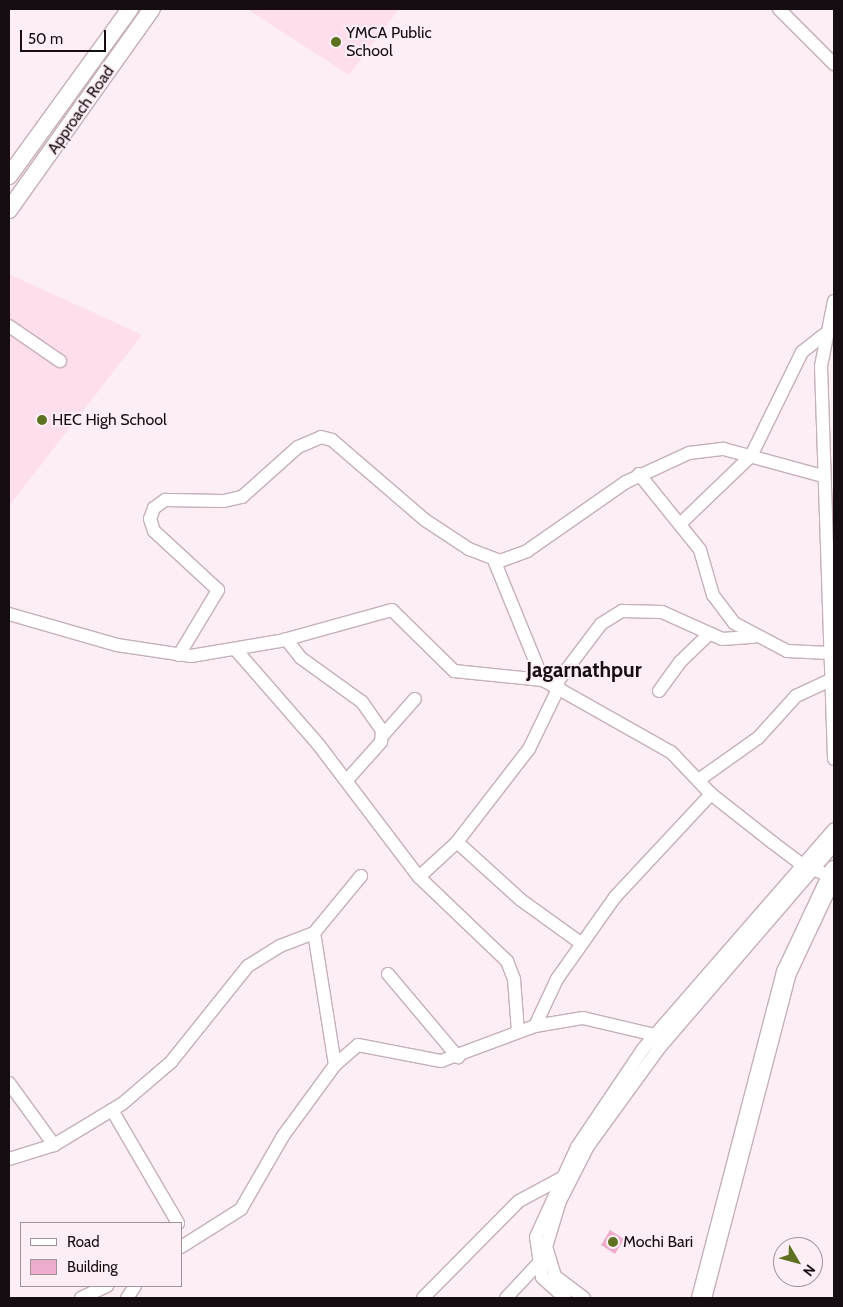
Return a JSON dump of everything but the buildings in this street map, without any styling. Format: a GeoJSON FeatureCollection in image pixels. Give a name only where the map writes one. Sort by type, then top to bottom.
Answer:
{"type":"FeatureCollection","features":[{"type":"Feature","properties":{"kind":"main road"},"geometry":{"type":"LineString","coordinates":[[701,1298],[768,1034],[786,972],[833,875]]}},
{"type":"Feature","properties":{"kind":"main road"},"geometry":{"type":"LineString","coordinates":[[712,1298],[758,1108],[806,942],[806,930]]}},
{"type":"Feature","properties":{"kind":"street","name":"Approach Road"},"geometry":{"type":"LineString","coordinates":[[9,176],[130,9]]}},
{"type":"Feature","properties":{"kind":"street","name":"Approach Road"},"geometry":{"type":"LineString","coordinates":[[9,210],[152,9]]}},
{"type":"Feature","properties":{"kind":"street"},"geometry":{"type":"LineString","coordinates":[[779,9],[834,64]]}},
{"type":"Feature","properties":{"kind":"street"},"geometry":{"type":"LineString","coordinates":[[834,301],[824,335],[823,476],[834,759]]}},
{"type":"Feature","properties":{"kind":"street"},"geometry":{"type":"LineString","coordinates":[[9,326],[60,361]]}},
{"type":"Feature","properties":{"kind":"street"},"geometry":{"type":"LineString","coordinates":[[680,524],[751,456],[802,352],[824,335]]}},
{"type":"Feature","properties":{"kind":"street"},"geometry":{"type":"LineString","coordinates":[[179,655],[218,590],[154,531],[150,519],[154,508],[164,500],[224,501],[242,496],[293,451],[315,438],[332,440],[410,509],[494,560],[543,680]]}},
{"type":"Feature","properties":{"kind":"street"},"geometry":{"type":"LineString","coordinates":[[494,560],[527,551],[639,474],[705,449],[724,448],[823,476]]}},
{"type":"Feature","properties":{"kind":"street"},"geometry":{"type":"LineString","coordinates":[[639,474],[680,524],[707,564],[717,602],[754,637],[796,653],[830,653]]}},
{"type":"Feature","properties":{"kind":"street"},"geometry":{"type":"LineString","coordinates":[[9,614],[117,645],[179,655],[236,650],[286,639],[388,609],[454,671],[543,680],[557,686],[671,752],[700,779],[711,794],[808,868],[833,875]]}},
{"type":"Feature","properties":{"kind":"street"},"geometry":{"type":"LineString","coordinates":[[419,877],[457,842],[529,749],[557,686],[601,624],[622,611],[652,609],[708,635],[722,639],[754,637]]}},
{"type":"Feature","properties":{"kind":"street"},"geometry":{"type":"LineString","coordinates":[[659,691],[708,635]]}},
{"type":"Feature","properties":{"kind":"street"},"geometry":{"type":"LineString","coordinates":[[286,639],[301,658],[362,702],[383,735]]}},
{"type":"Feature","properties":{"kind":"street"},"geometry":{"type":"LineString","coordinates":[[236,650],[348,780],[419,877],[507,961],[514,979],[518,1032]]}},
{"type":"Feature","properties":{"kind":"street"},"geometry":{"type":"LineString","coordinates":[[700,779],[758,738],[796,696],[831,680]]}},
{"type":"Feature","properties":{"kind":"street"},"geometry":{"type":"LineString","coordinates":[[348,780],[383,735],[415,699]]}},
{"type":"Feature","properties":{"kind":"street"},"geometry":{"type":"LineString","coordinates":[[535,1026],[550,990],[631,877],[711,794]]}},
{"type":"Feature","properties":{"kind":"street"},"geometry":{"type":"LineString","coordinates":[[565,1298],[546,1281],[536,1265],[536,1237],[560,1179],[608,1096],[655,1035],[759,924],[808,868],[834,829]]}},
{"type":"Feature","properties":{"kind":"street"},"geometry":{"type":"LineString","coordinates":[[457,842],[515,895],[582,944]]}},
{"type":"Feature","properties":{"kind":"street"},"geometry":{"type":"LineString","coordinates":[[808,868],[834,846]]}},
{"type":"Feature","properties":{"kind":"street"},"geometry":{"type":"LineString","coordinates":[[9,1159],[54,1145],[112,1110],[171,1062],[248,966],[280,946],[314,933],[361,876]]}},
{"type":"Feature","properties":{"kind":"street"},"geometry":{"type":"LineString","coordinates":[[584,1298],[555,1276],[546,1258],[550,1228],[569,1183],[614,1105],[759,924]]}},
{"type":"Feature","properties":{"kind":"street"},"geometry":{"type":"LineString","coordinates":[[314,933],[335,1065]]}},
{"type":"Feature","properties":{"kind":"street"},"geometry":{"type":"LineString","coordinates":[[388,974],[458,1057]]}},
{"type":"Feature","properties":{"kind":"street"},"geometry":{"type":"LineString","coordinates":[[185,1244],[241,1209],[277,1144],[335,1065],[363,1044],[429,1061],[458,1057],[535,1026],[597,1019],[655,1035]]}},
{"type":"Feature","properties":{"kind":"street"},"geometry":{"type":"LineString","coordinates":[[9,1083],[54,1145]]}},
{"type":"Feature","properties":{"kind":"street"},"geometry":{"type":"LineString","coordinates":[[112,1110],[177,1222]]}},
{"type":"Feature","properties":{"kind":"street"},"geometry":{"type":"LineString","coordinates":[[423,1298],[519,1201],[560,1179]]}},
{"type":"Feature","properties":{"kind":"street"},"geometry":{"type":"LineString","coordinates":[[506,1298],[536,1265]]}},
{"type":"Feature","properties":{"kind":"street"},"geometry":{"type":"LineString","coordinates":[[81,1298],[105,1287]]}},
{"type":"Feature","properties":{"kind":"street"},"geometry":{"type":"LineString","coordinates":[[127,1298],[134,1287]]}},
{"type":"Feature","properties":{"kind":"shaded area","name":"YMCA Public School"},"geometry":{"type":"Polygon","coordinates":[[[247,9],[399,9],[349,75],[247,9]]]}},
{"type":"Feature","properties":{"kind":"shaded area","name":"HEC High School"},"geometry":{"type":"Polygon","coordinates":[[[9,274],[142,335],[9,506],[9,274]]]}},
{"type":"Feature","properties":{"kind":"place","name":"YMCA Public School"},"geometry":{"type":"Point","coordinates":[336,42]}},
{"type":"Feature","properties":{"kind":"place","name":"HEC High School"},"geometry":{"type":"Point","coordinates":[42,420]}},
{"type":"Feature","properties":{"kind":"place","name":"Mochi Bari"},"geometry":{"type":"Point","coordinates":[613,1242]}},
{"type":"Feature","properties":{"kind":"district","name":"Jagarnathpur"},"geometry":{"type":"Point","coordinates":[584,670]}}]}
